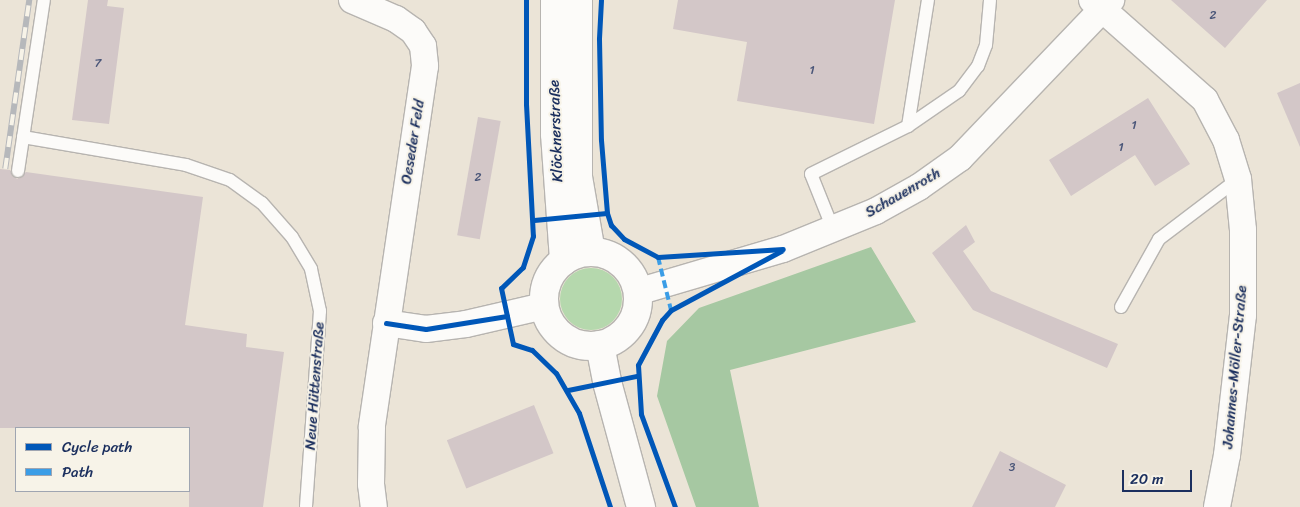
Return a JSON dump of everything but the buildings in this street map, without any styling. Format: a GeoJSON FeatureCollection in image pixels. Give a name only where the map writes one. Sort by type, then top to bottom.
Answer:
{"type":"FeatureCollection","features":[{"type":"Feature","properties":{"kind":"main road","name":"Klöcknerstraße"},"geometry":{"type":"LineString","coordinates":[[555,0],[555,134],[564,261]]}},
{"type":"Feature","properties":{"kind":"main road","name":"Klöcknerstraße"},"geometry":{"type":"LineString","coordinates":[[578,0],[578,177],[591,252]]}},
{"type":"Feature","properties":{"kind":"main road"},"geometry":{"type":"LineString","coordinates":[[591,252],[612,257],[624,266],[637,292],[633,320],[619,336],[600,345],[585,346],[564,337],[549,321],[544,306],[548,278],[564,261],[591,252]]}},
{"type":"Feature","properties":{"kind":"main road"},"geometry":{"type":"LineString","coordinates":[[600,345],[607,382],[641,507]]}},
{"type":"Feature","properties":{"kind":"street","name":"Oeseder Feld"},"geometry":{"type":"LineString","coordinates":[[352,0],[396,19],[413,31],[423,46],[425,66],[372,427],[371,484],[374,507]]}},
{"type":"Feature","properties":{"kind":"street","name":"Johannes-Möller-Straße"},"geometry":{"type":"LineString","coordinates":[[1102,3],[1205,100],[1226,140],[1238,179],[1243,230],[1243,316],[1227,455],[1217,507]]}},
{"type":"Feature","properties":{"kind":"street","name":"Schauenroth"},"geometry":{"type":"LineString","coordinates":[[637,292],[784,249],[832,229],[910,192],[960,158],[1102,3]]}},
{"type":"Feature","properties":{"kind":"street"},"geometry":{"type":"LineString","coordinates":[[386,323],[426,329],[466,324],[544,306]]}},
{"type":"Feature","properties":{"kind":"lane"},"geometry":{"type":"LineString","coordinates":[[18,171],[44,0]]}},
{"type":"Feature","properties":{"kind":"lane"},"geometry":{"type":"LineString","coordinates":[[908,126],[928,0]]}},
{"type":"Feature","properties":{"kind":"lane"},"geometry":{"type":"LineString","coordinates":[[832,229],[811,174],[908,126],[959,92],[978,66],[986,45],[990,0]]}},
{"type":"Feature","properties":{"kind":"lane","name":"Neue Hüttenstraße"},"geometry":{"type":"LineString","coordinates":[[23,137],[186,165],[230,180],[262,203],[292,237],[311,269],[320,311],[306,507]]}},
{"type":"Feature","properties":{"kind":"lane"},"geometry":{"type":"LineString","coordinates":[[1122,307],[1159,239],[1238,179]]}},
{"type":"Feature","properties":{"kind":"green space"},"geometry":{"type":"Polygon","coordinates":[[[871,247],[916,322],[730,370],[759,507],[696,507],[657,396],[667,341],[699,308],[871,247]]]}},
{"type":"Feature","properties":{"kind":"green space"},"geometry":{"type":"Polygon","coordinates":[[[591,268],[603,270],[613,277],[620,287],[622,299],[620,311],[613,321],[603,328],[591,330],[579,328],[569,321],[562,311],[560,299],[562,287],[569,277],[579,270],[591,268]]]}},
{"type":"Feature","properties":{"kind":"railway"},"geometry":{"type":"LineString","coordinates":[[5,169],[29,0]]}},
{"type":"Feature","properties":{"kind":"marked path"},"geometry":{"type":"LineString","coordinates":[[658,257],[671,310]]}},
{"type":"Feature","properties":{"kind":"cycle path"},"geometry":{"type":"LineString","coordinates":[[526,0],[526,104],[533,236],[523,267],[501,288],[513,344],[532,350],[556,373],[579,413],[610,507]]}},
{"type":"Feature","properties":{"kind":"cycle path"},"geometry":{"type":"LineString","coordinates":[[601,0],[599,39],[601,140],[607,213],[611,225],[624,239],[658,257],[783,249]]}},
{"type":"Feature","properties":{"kind":"cycle path"},"geometry":{"type":"LineString","coordinates":[[534,220],[607,213]]}},
{"type":"Feature","properties":{"kind":"cycle path"},"geometry":{"type":"LineString","coordinates":[[675,507],[641,414],[638,365],[662,320],[671,310],[781,251]]}},
{"type":"Feature","properties":{"kind":"cycle path"},"geometry":{"type":"LineString","coordinates":[[386,323],[426,329],[507,316]]}},
{"type":"Feature","properties":{"kind":"cycle path"},"geometry":{"type":"LineString","coordinates":[[568,390],[636,376]]}}]}
